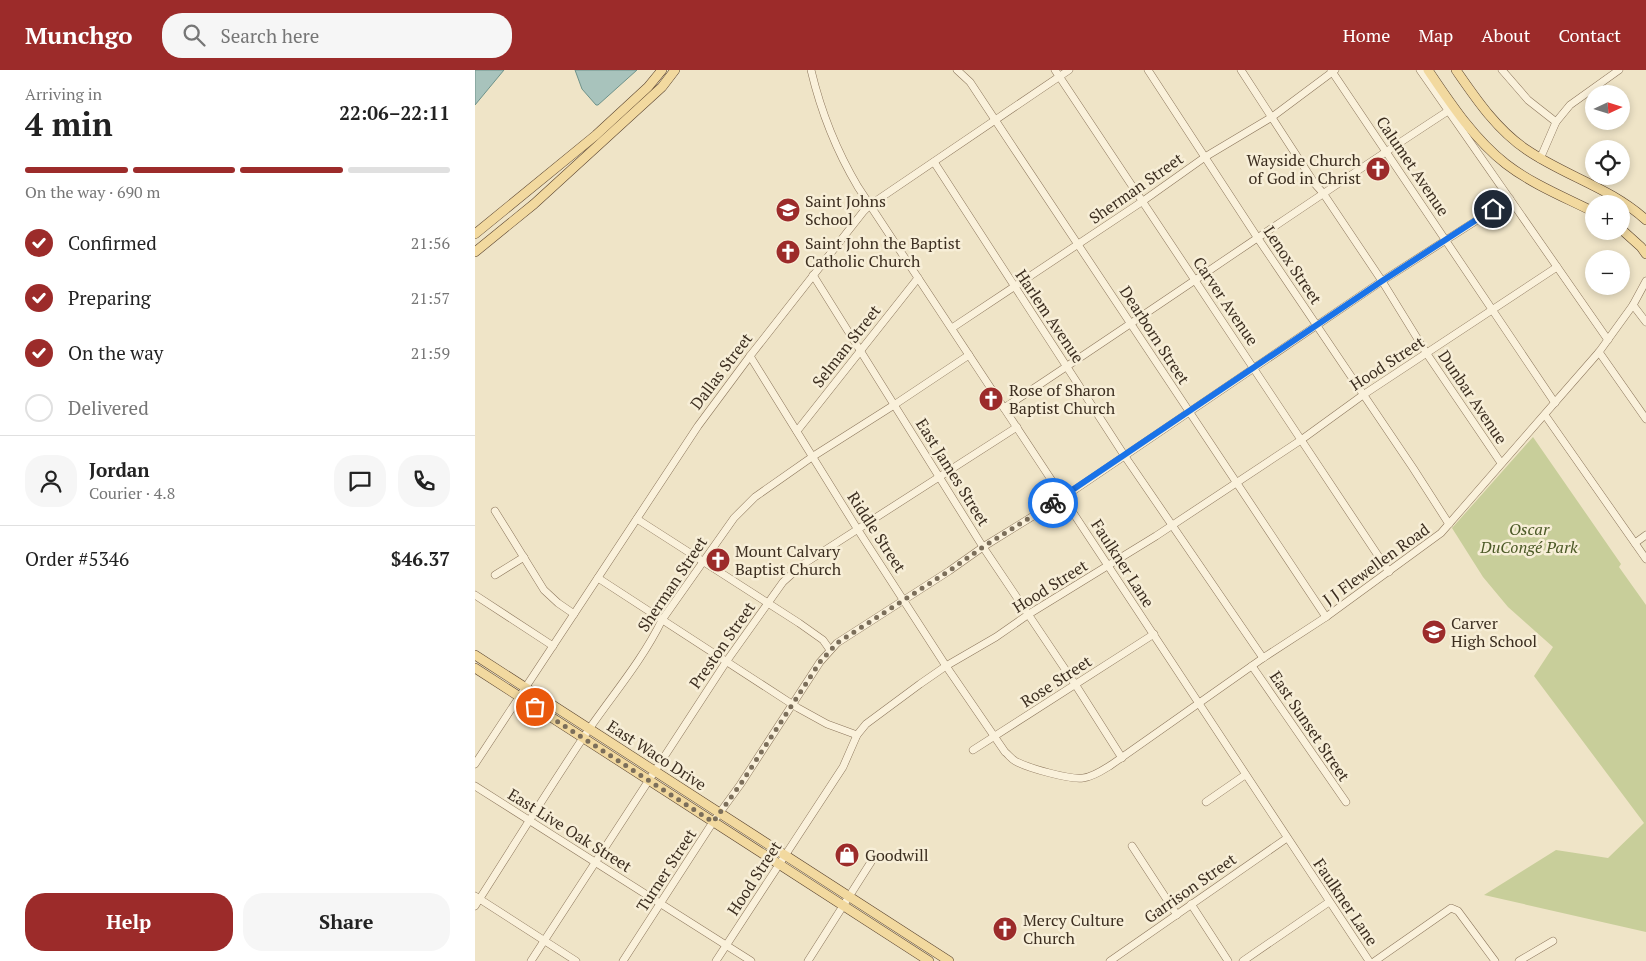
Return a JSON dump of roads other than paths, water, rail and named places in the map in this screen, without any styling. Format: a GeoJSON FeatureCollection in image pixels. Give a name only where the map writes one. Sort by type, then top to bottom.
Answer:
{"type":"FeatureCollection","features":[{"type":"Feature","properties":{"kind":"main road"},"geometry":{"type":"LineString","coordinates":[[475,234],[596,135],[648,87],[662,70]]}},
{"type":"Feature","properties":{"kind":"main road"},"geometry":{"type":"LineString","coordinates":[[475,252],[534,204],[662,87],[675,70]]}},
{"type":"Feature","properties":{"kind":"main road"},"geometry":{"type":"LineString","coordinates":[[1428,70],[1457,112],[1486,147],[1533,182],[1585,208]]}},
{"type":"Feature","properties":{"kind":"main road"},"geometry":{"type":"LineString","coordinates":[[1456,70],[1476,99],[1499,126],[1518,144],[1540,158],[1611,194],[1646,220]]}},
{"type":"Feature","properties":{"kind":"main road"},"geometry":{"type":"LineString","coordinates":[[1630,237],[1646,254]]}},
{"type":"Feature","properties":{"kind":"main road","name":"East Waco Drive"},"geometry":{"type":"LineString","coordinates":[[475,655],[949,961]]}},
{"type":"Feature","properties":{"kind":"main road","name":"East Waco Drive"},"geometry":{"type":"LineString","coordinates":[[475,668],[929,961]]}},
{"type":"Feature","properties":{"kind":"street","name":"Faulkner Lane"},"geometry":{"type":"LineString","coordinates":[[811,70],[819,103],[829,130],[848,170],[869,205],[1064,497],[1369,961]]}},
{"type":"Feature","properties":{"kind":"street","name":"Dearborn Street"},"geometry":{"type":"LineString","coordinates":[[957,70],[969,82],[1079,244],[1188,412],[1237,482],[1326,617]]}},
{"type":"Feature","properties":{"kind":"street","name":"Dallas Street"},"geometry":{"type":"LineString","coordinates":[[475,764],[698,426],[750,356],[869,205],[994,120],[1057,73],[1069,70]]}},
{"type":"Feature","properties":{"kind":"street","name":"Lenox Street"},"geometry":{"type":"LineString","coordinates":[[1148,70],[1449,524]]}},
{"type":"Feature","properties":{"kind":"street","name":"Dunbar Avenue"},"geometry":{"type":"LineString","coordinates":[[1241,70],[1315,184],[1382,281],[1427,354],[1501,463]]}},
{"type":"Feature","properties":{"kind":"street"},"geometry":{"type":"LineString","coordinates":[[1420,70],[1608,340]]}},
{"type":"Feature","properties":{"kind":"street"},"geometry":{"type":"LineString","coordinates":[[1503,70],[1526,98],[1556,122]]}},
{"type":"Feature","properties":{"kind":"street"},"geometry":{"type":"LineString","coordinates":[[1540,158],[1556,122],[1570,104],[1619,70]]}},
{"type":"Feature","properties":{"kind":"street","name":"Sherman Street"},"geometry":{"type":"LineString","coordinates":[[952,328],[1143,202],[1205,157],[1272,117],[1333,71]]}},
{"type":"Feature","properties":{"kind":"street","name":"Calumet Avenue"},"geometry":{"type":"LineString","coordinates":[[1333,71],[1555,402]]}},
{"type":"Feature","properties":{"kind":"street","name":"Carver Avenue"},"geometry":{"type":"LineString","coordinates":[[1057,73],[1389,572]]}},
{"type":"Feature","properties":{"kind":"street"},"geometry":{"type":"LineString","coordinates":[[1005,408],[1196,281],[1257,237],[1448,111]]}},
{"type":"Feature","properties":{"kind":"street","name":"Harlem Avenue"},"geometry":{"type":"LineString","coordinates":[[934,162],[1124,454],[1263,658]]}},
{"type":"Feature","properties":{"kind":"street","name":"Turner Street"},"geometry":{"type":"LineString","coordinates":[[623,961],[820,662],[846,636],[1064,497],[1124,454],[1382,281],[1510,199]]}},
{"type":"Feature","properties":{"kind":"street","name":"Hood Street"},"geometry":{"type":"LineString","coordinates":[[717,961],[843,767],[857,735],[869,720],[946,666],[996,637],[1029,614],[1172,525],[1301,440],[1363,395],[1557,267]]}},
{"type":"Feature","properties":{"kind":"street","name":"East James Street"},"geometry":{"type":"LineString","coordinates":[[813,275],[983,547],[1029,614],[1122,758]]}},
{"type":"Feature","properties":{"kind":"street","name":"Selman Street"},"geometry":{"type":"LineString","coordinates":[[797,431],[918,278]]}},
{"type":"Feature","properties":{"kind":"street","name":"J J Flewellen Road"},"geometry":{"type":"LineString","coordinates":[[1051,772],[1083,778],[1099,773],[1429,544],[1461,512],[1501,463],[1599,352],[1633,305],[1646,281]]}},
{"type":"Feature","properties":{"kind":"street"},"geometry":{"type":"LineString","coordinates":[[1633,305],[1646,322]]}},
{"type":"Feature","properties":{"kind":"street"},"geometry":{"type":"LineString","coordinates":[[1599,352],[1646,419]]}},
{"type":"Feature","properties":{"kind":"street","name":"Sherman Street"},"geometry":{"type":"LineString","coordinates":[[476,900],[531,820],[589,729],[651,641],[662,620],[733,518],[755,497],[812,457],[895,405],[969,355]]}},
{"type":"Feature","properties":{"kind":"street","name":"Riddle Street"},"geometry":{"type":"LineString","coordinates":[[750,356],[858,530],[994,737],[1014,762],[1051,772]]}},
{"type":"Feature","properties":{"kind":"street"},"geometry":{"type":"LineString","coordinates":[[1545,415],[1646,559]]}},
{"type":"Feature","properties":{"kind":"street","name":"Preston Street"},"geometry":{"type":"LineString","coordinates":[[531,961],[654,770],[726,662],[783,582],[794,570],[1017,427]]}},
{"type":"Feature","properties":{"kind":"street"},"geometry":{"type":"LineString","coordinates":[[495,511],[549,595],[574,614]]}},
{"type":"Feature","properties":{"kind":"street"},"geometry":{"type":"LineString","coordinates":[[637,519],[769,603],[823,640],[830,650]]}},
{"type":"Feature","properties":{"kind":"street"},"geometry":{"type":"LineString","coordinates":[[1635,543],[1646,535]]}},
{"type":"Feature","properties":{"kind":"street"},"geometry":{"type":"LineString","coordinates":[[495,575],[524,557]]}},
{"type":"Feature","properties":{"kind":"street"},"geometry":{"type":"LineString","coordinates":[[598,578],[792,705],[827,724],[857,735]]}},
{"type":"Feature","properties":{"kind":"street"},"geometry":{"type":"LineString","coordinates":[[475,595],[553,646]]}},
{"type":"Feature","properties":{"kind":"street","name":"Rose Street"},"geometry":{"type":"LineString","coordinates":[[973,750],[1154,634]]}},
{"type":"Feature","properties":{"kind":"street","name":"East Sunset Street"},"geometry":{"type":"LineString","coordinates":[[1252,666],[1346,802]]}},
{"type":"Feature","properties":{"kind":"street"},"geometry":{"type":"LineString","coordinates":[[1206,802],[1245,775]]}},
{"type":"Feature","properties":{"kind":"street","name":"East Live Oak Street"},"geometry":{"type":"LineString","coordinates":[[475,786],[751,961]]}},
{"type":"Feature","properties":{"kind":"street","name":"Garrison Street"},"geometry":{"type":"LineString","coordinates":[[1109,961],[1287,838]]}},
{"type":"Feature","properties":{"kind":"street"},"geometry":{"type":"LineString","coordinates":[[1132,846],[1177,915]]}},
{"type":"Feature","properties":{"kind":"street"},"geometry":{"type":"LineString","coordinates":[[808,961],[871,862]]}},
{"type":"Feature","properties":{"kind":"street"},"geometry":{"type":"LineString","coordinates":[[476,900],[576,961]]}},
{"type":"Feature","properties":{"kind":"street"},"geometry":{"type":"LineString","coordinates":[[1243,961],[1329,902]]}},
{"type":"Feature","properties":{"kind":"street"},"geometry":{"type":"LineString","coordinates":[[1191,904],[1227,961]]}},
{"type":"Feature","properties":{"kind":"street"},"geometry":{"type":"LineString","coordinates":[[1375,961],[1453,908],[1495,961]]}},
{"type":"Feature","properties":{"kind":"street"},"geometry":{"type":"LineString","coordinates":[[1519,961],[1553,941]]}},
{"type":"Feature","properties":{"kind":"water"},"geometry":{"type":"Polygon","coordinates":[[[475,70],[504,70],[475,105],[475,70]]]}},
{"type":"Feature","properties":{"kind":"water"},"geometry":{"type":"Polygon","coordinates":[[[575,70],[637,70],[596,105],[582,89],[575,70]]]}},
{"type":"Feature","properties":{"kind":"place","name":"Wayside Church of God in Christ"},"geometry":{"type":"Point","coordinates":[1378,169]}},
{"type":"Feature","properties":{"kind":"place","name":"Saint Johns School"},"geometry":{"type":"Point","coordinates":[788,210]}},
{"type":"Feature","properties":{"kind":"place","name":"Saint John the Baptist Catholic Church"},"geometry":{"type":"Point","coordinates":[788,252]}},
{"type":"Feature","properties":{"kind":"place","name":"Rose of Sharon Baptist Church"},"geometry":{"type":"Point","coordinates":[991,399]}},
{"type":"Feature","properties":{"kind":"place","name":"Mount Calvary Baptist Church"},"geometry":{"type":"Point","coordinates":[718,560]}},
{"type":"Feature","properties":{"kind":"place","name":"Carver High School"},"geometry":{"type":"Point","coordinates":[1434,632]}},
{"type":"Feature","properties":{"kind":"place","name":"Goodwill"},"geometry":{"type":"Point","coordinates":[847,855]}},
{"type":"Feature","properties":{"kind":"place","name":"Mercy Culture Church"},"geometry":{"type":"Point","coordinates":[1005,929]}},
{"type":"Feature","properties":{"kind":"park label","name":"Oscar DuCongé Park"},"geometry":{"type":"Point","coordinates":[1529,538]}}]}
